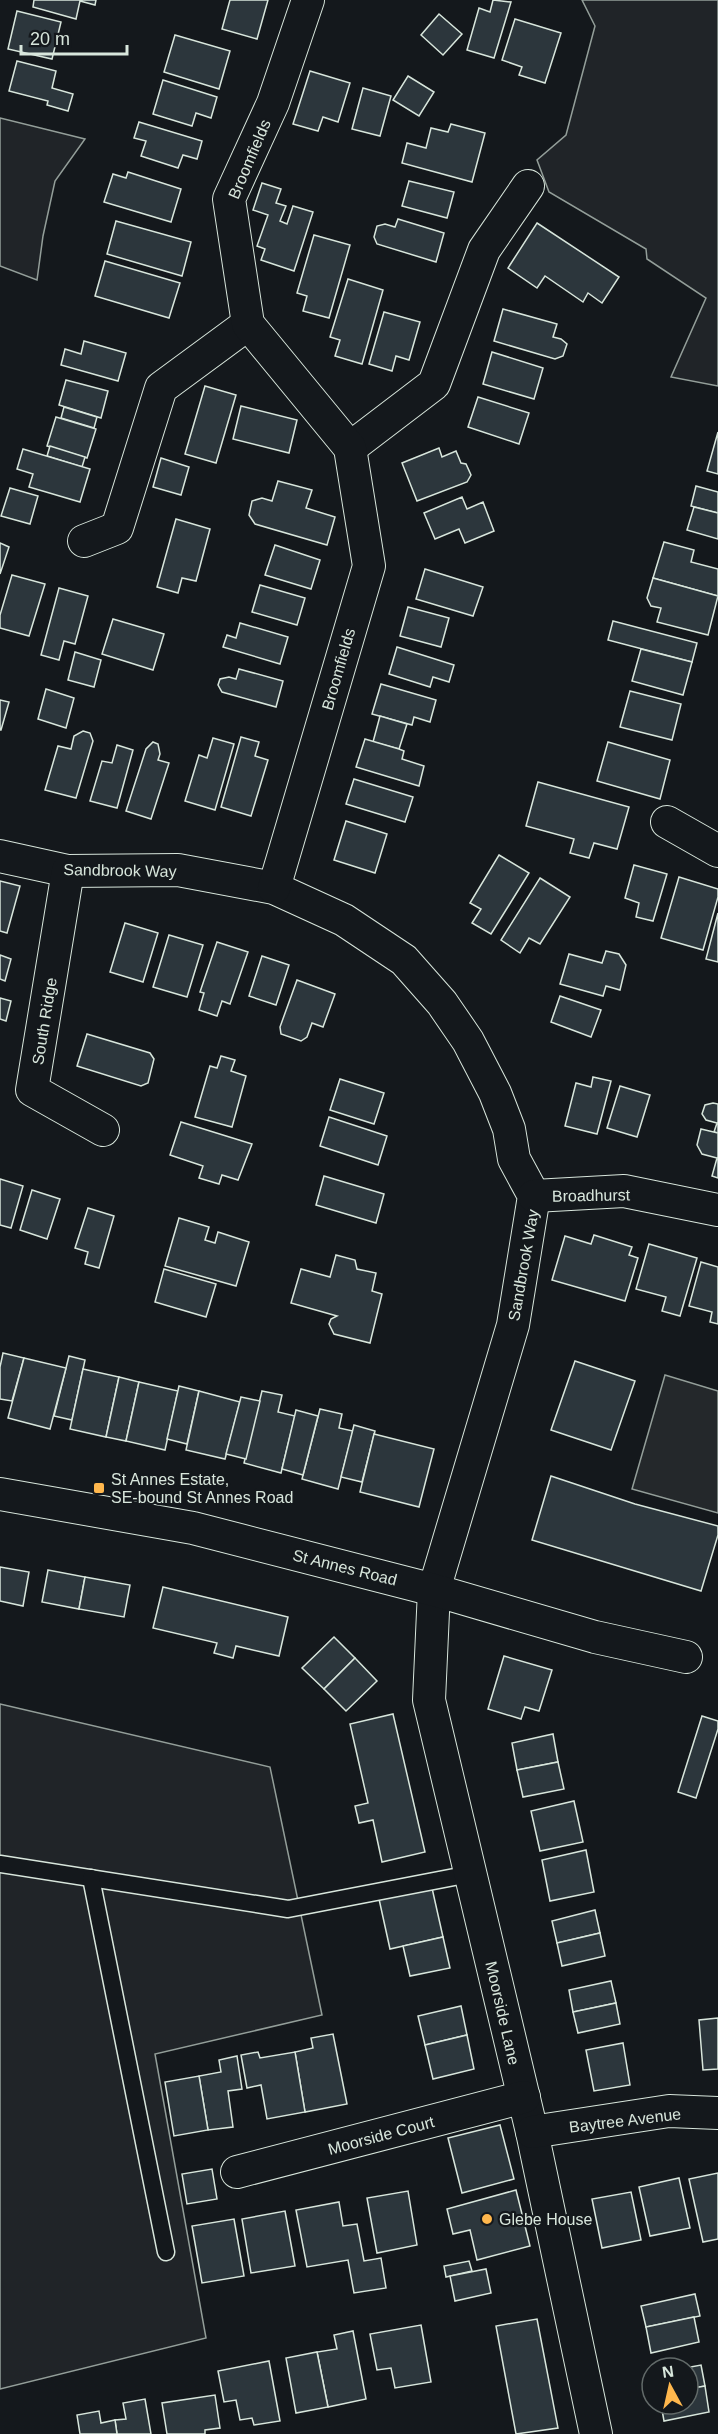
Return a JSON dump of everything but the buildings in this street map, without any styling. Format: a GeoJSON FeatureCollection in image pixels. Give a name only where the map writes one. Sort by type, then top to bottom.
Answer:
{"type":"FeatureCollection","features":[{"type":"Feature","properties":{"kind":"street","name":"Broomfields"},"geometry":{"type":"LineString","coordinates":[[248,324],[229,199],[273,103],[308,0]]}},
{"type":"Feature","properties":{"kind":"street"},"geometry":{"type":"LineString","coordinates":[[84,541],[117,528],[161,388],[248,324],[350,448],[434,384],[484,250],[528,186]]}},
{"type":"Feature","properties":{"kind":"street","name":"Broomfields"},"geometry":{"type":"LineString","coordinates":[[274,888],[369,566],[350,448]]}},
{"type":"Feature","properties":{"kind":"street"},"geometry":{"type":"LineString","coordinates":[[667,822],[718,851]]}},
{"type":"Feature","properties":{"kind":"street","name":"Sandbrook Way"},"geometry":{"type":"LineString","coordinates":[[0,856],[68,871],[178,870],[274,888],[344,920],[404,960],[442,1003],[468,1041],[495,1093],[509,1129],[514,1159],[534,1196],[513,1325],[434,1590]]}},
{"type":"Feature","properties":{"kind":"street","name":"South Ridge"},"geometry":{"type":"LineString","coordinates":[[68,871],[32,1090],[103,1130]]}},
{"type":"Feature","properties":{"kind":"street","name":"Broadhurst"},"geometry":{"type":"LineString","coordinates":[[534,1196],[624,1191],[718,1210]]}},
{"type":"Feature","properties":{"kind":"street","name":"St Annes Road"},"geometry":{"type":"LineString","coordinates":[[0,1494],[193,1528],[434,1590],[595,1637],[686,1657]]}},
{"type":"Feature","properties":{"kind":"street","name":"Moorside Lane"},"geometry":{"type":"LineString","coordinates":[[434,1590],[429,1700],[532,2132],[596,2434]]}},
{"type":"Feature","properties":{"kind":"street","name":"Moorside Court"},"geometry":{"type":"LineString","coordinates":[[237,2172],[524,2097]]}},
{"type":"Feature","properties":{"kind":"street","name":"Baytree Avenue"},"geometry":{"type":"LineString","coordinates":[[532,2132],[669,2111],[718,2113]]}},
{"type":"Feature","properties":{"kind":"lane"},"geometry":{"type":"LineString","coordinates":[[0,1864],[288,1909],[470,1874]]}},
{"type":"Feature","properties":{"kind":"lane"},"geometry":{"type":"LineString","coordinates":[[91,1878],[166,2252]]}},
{"type":"Feature","properties":{"kind":"shaded area"},"geometry":{"type":"Polygon","coordinates":[[[582,0],[718,0],[718,386],[671,377],[706,298],[647,259],[646,249],[549,192],[537,160],[566,135],[595,26],[582,0]]]}},
{"type":"Feature","properties":{"kind":"shaded area"},"geometry":{"type":"Polygon","coordinates":[[[0,118],[85,139],[55,181],[43,236],[37,280],[0,266],[0,118]]]}},
{"type":"Feature","properties":{"kind":"shaded area"},"geometry":{"type":"Polygon","coordinates":[[[665,1375],[718,1391],[718,1513],[632,1489],[665,1375]]]}},
{"type":"Feature","properties":{"kind":"shaded area"},"geometry":{"type":"Polygon","coordinates":[[[0,1704],[270,1767],[322,2015],[155,2054],[206,2338],[0,2389],[0,1704]]]}},
{"type":"Feature","properties":{"kind":"place","name":"St Annes Estate, SE-bound St Annes Road"},"geometry":{"type":"Point","coordinates":[99,1488]}},
{"type":"Feature","properties":{"kind":"place","name":"Glebe House"},"geometry":{"type":"Point","coordinates":[487,2219]}}]}
